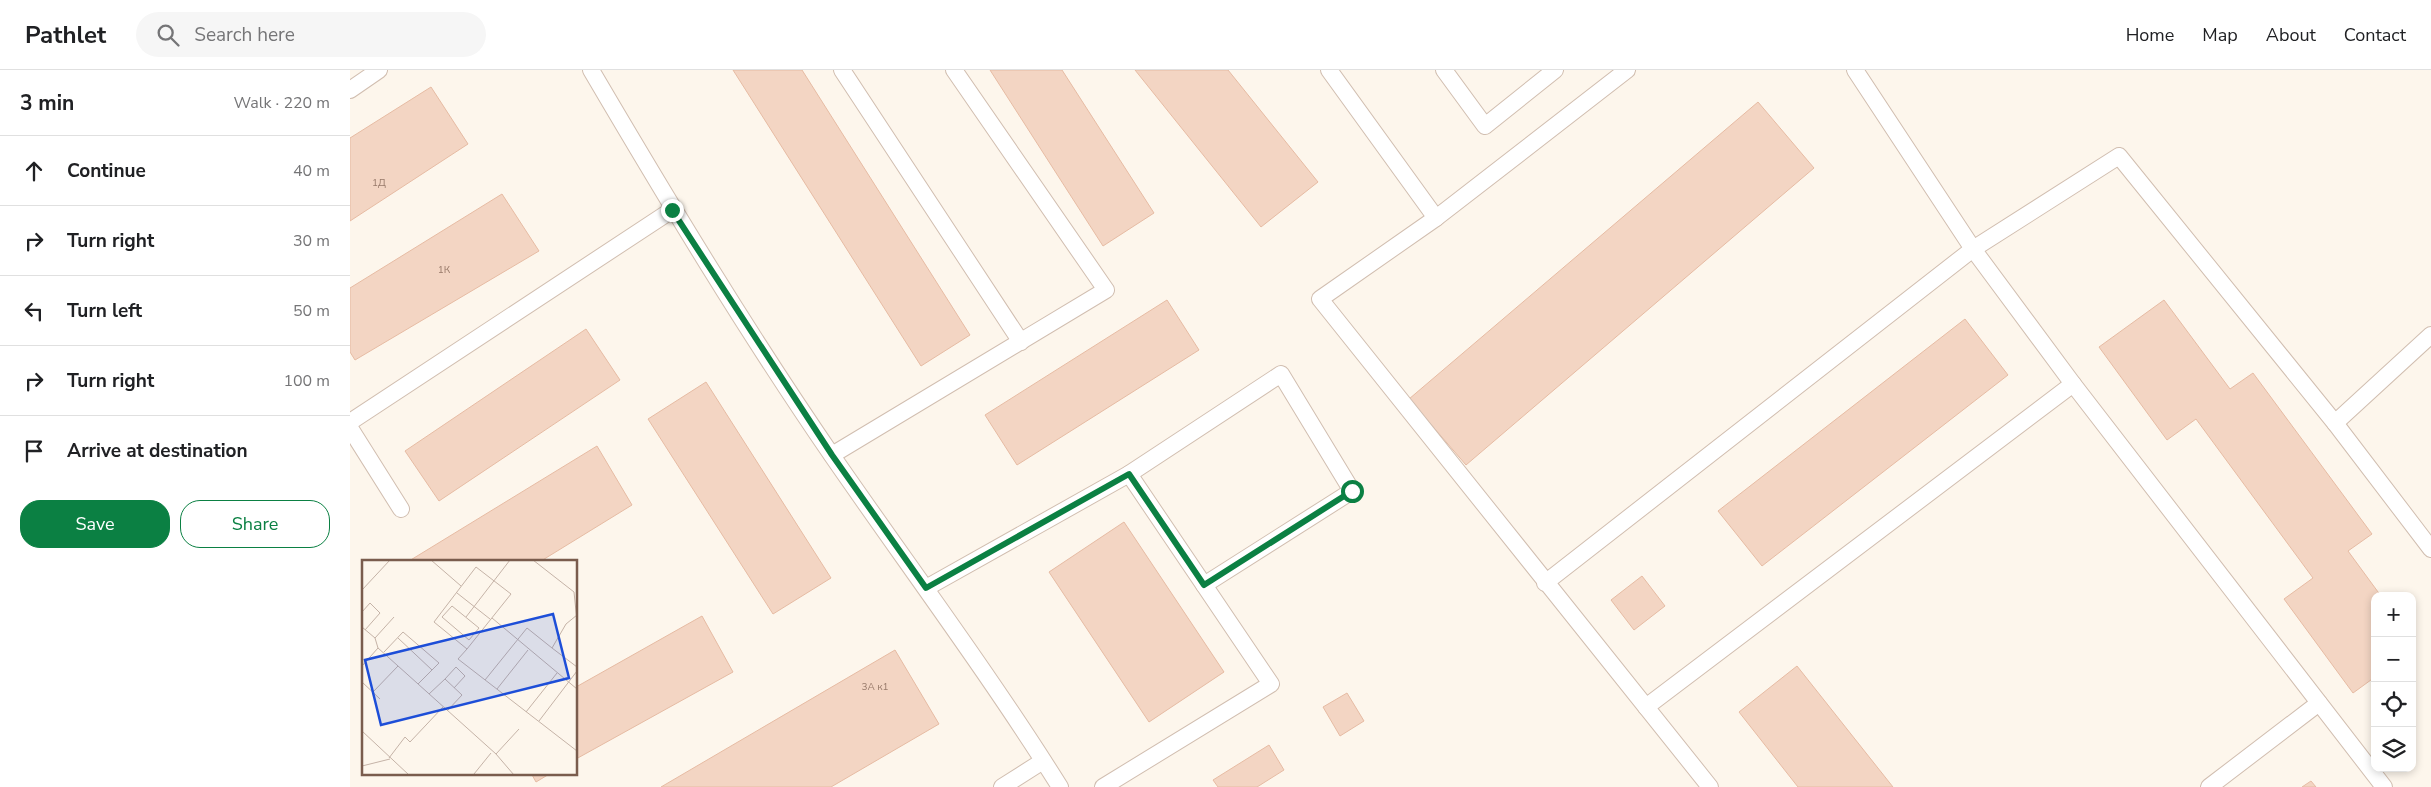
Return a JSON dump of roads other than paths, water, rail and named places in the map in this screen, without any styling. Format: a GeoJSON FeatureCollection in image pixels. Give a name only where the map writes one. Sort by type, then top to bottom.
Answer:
{"type":"FeatureCollection","features":[{"type":"Feature","properties":{"kind":"lane"},"geometry":{"type":"LineString","coordinates":[[350,90],[379,70]]}},
{"type":"Feature","properties":{"kind":"lane"},"geometry":{"type":"LineString","coordinates":[[591,70],[672,210],[832,455],[926,588],[1060,787]]}},
{"type":"Feature","properties":{"kind":"lane"},"geometry":{"type":"LineString","coordinates":[[842,70],[1021,342]]}},
{"type":"Feature","properties":{"kind":"lane"},"geometry":{"type":"LineString","coordinates":[[832,455],[1106,290],[954,70]]}},
{"type":"Feature","properties":{"kind":"lane"},"geometry":{"type":"LineString","coordinates":[[1329,70],[1436,218]]}},
{"type":"Feature","properties":{"kind":"lane"},"geometry":{"type":"LineString","coordinates":[[1444,70],[1485,126],[1555,70]]}},
{"type":"Feature","properties":{"kind":"lane"},"geometry":{"type":"LineString","coordinates":[[1627,70],[1436,218],[1320,299],[1545,583],[1710,787]]}},
{"type":"Feature","properties":{"kind":"lane"},"geometry":{"type":"LineString","coordinates":[[1855,70],[1973,249],[2073,384],[2384,787]]}},
{"type":"Feature","properties":{"kind":"lane"},"geometry":{"type":"LineString","coordinates":[[1545,583],[1973,249],[2120,156],[2335,423],[2431,549]]}},
{"type":"Feature","properties":{"kind":"lane"},"geometry":{"type":"LineString","coordinates":[[350,422],[672,210]]}},
{"type":"Feature","properties":{"kind":"lane"},"geometry":{"type":"LineString","coordinates":[[2335,423],[2431,335]]}},
{"type":"Feature","properties":{"kind":"lane"},"geometry":{"type":"LineString","coordinates":[[926,588],[1129,474],[1281,374],[1352,491],[1204,585]]}},
{"type":"Feature","properties":{"kind":"lane"},"geometry":{"type":"LineString","coordinates":[[1646,707],[2073,384]]}},
{"type":"Feature","properties":{"kind":"lane"},"geometry":{"type":"LineString","coordinates":[[350,428],[401,509]]}},
{"type":"Feature","properties":{"kind":"lane"},"geometry":{"type":"LineString","coordinates":[[1103,787],[1271,684],[1129,474]]}},
{"type":"Feature","properties":{"kind":"lane"},"geometry":{"type":"LineString","coordinates":[[2209,787],[2319,703]]}},
{"type":"Feature","properties":{"kind":"lane"},"geometry":{"type":"LineString","coordinates":[[1002,787],[1043,760]]}}]}
